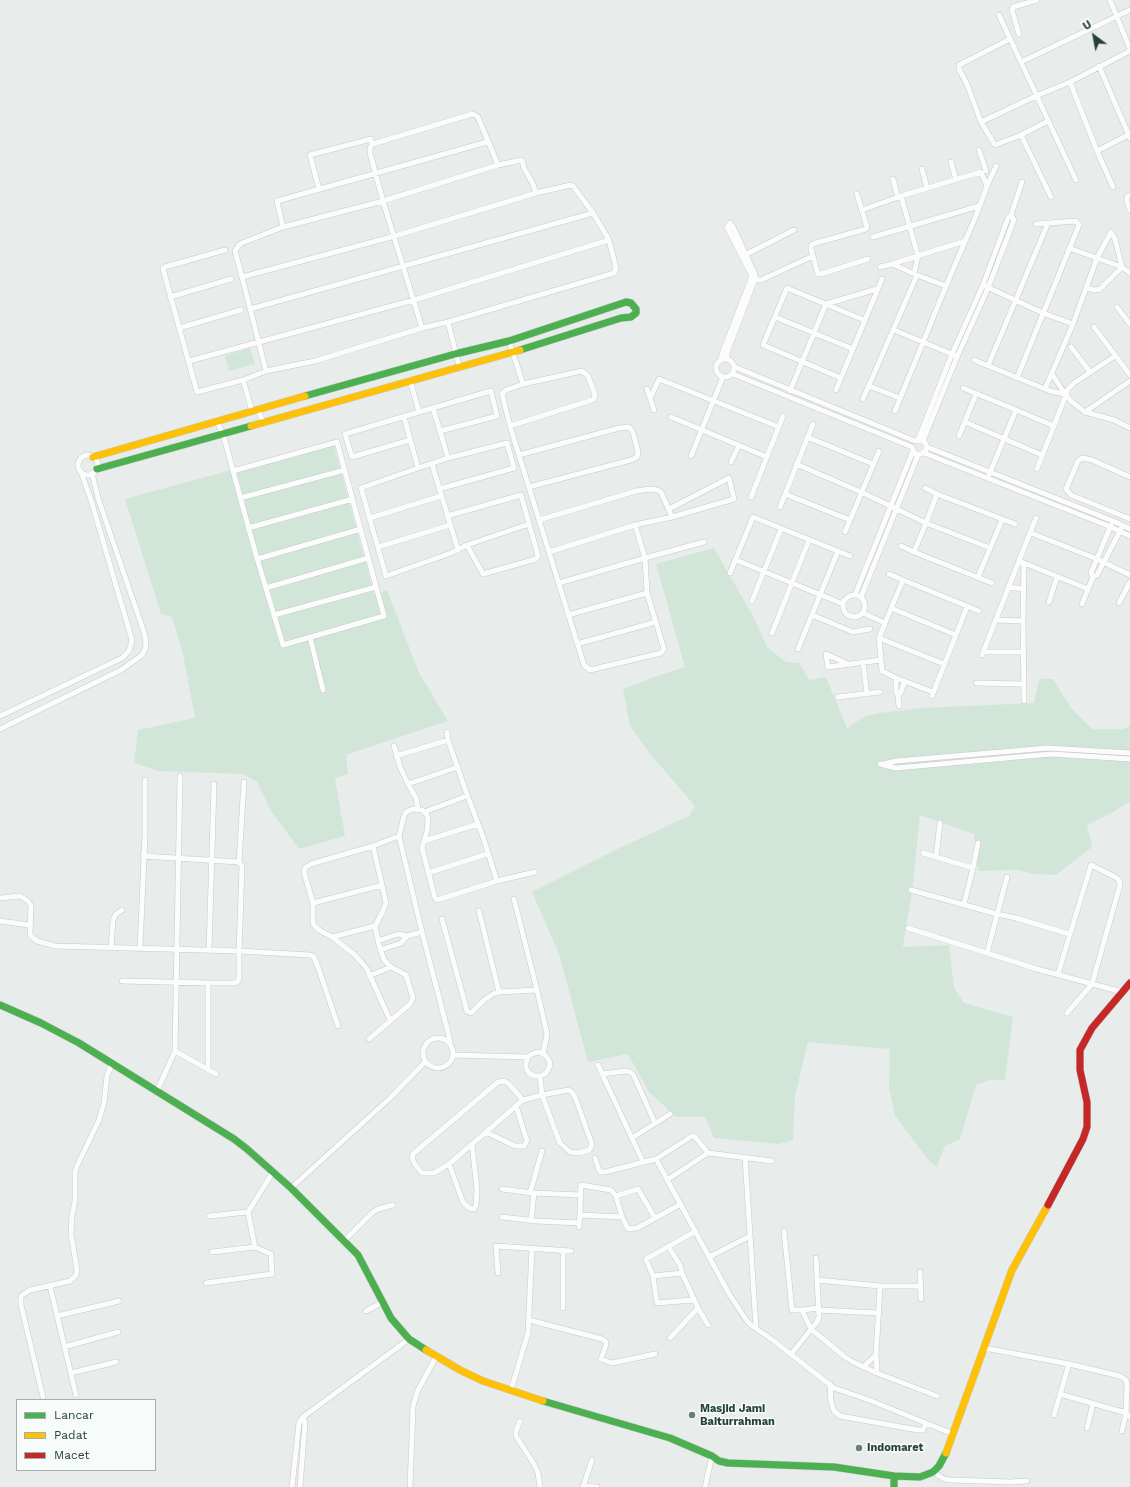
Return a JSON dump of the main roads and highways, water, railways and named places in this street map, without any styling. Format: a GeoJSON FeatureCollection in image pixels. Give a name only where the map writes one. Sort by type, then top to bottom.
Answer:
{"type":"FeatureCollection","features":[{"type":"Feature","properties":{"kind":"main road"},"geometry":{"type":"LineString","coordinates":[[93,457],[455,354],[509,341],[626,302],[631,303],[636,309],[636,314],[631,317],[621,318],[513,352],[459,366],[95,471]]}},
{"type":"Feature","properties":{"kind":"main road"},"geometry":{"type":"LineString","coordinates":[[0,1005],[79,1042],[234,1139],[291,1188],[358,1255],[396,1324],[409,1339],[436,1357],[483,1380],[556,1406],[670,1438],[712,1456],[719,1461],[740,1464],[834,1467],[894,1476],[920,1477],[933,1472],[944,1458],[1012,1270],[1060,1185],[1085,1133],[1088,1115],[1087,1102],[1080,1070],[1080,1050],[1092,1028],[1130,983]]}},
{"type":"Feature","properties":{"kind":"main road"},"geometry":{"type":"LineString","coordinates":[[894,1476],[894,1487]]}},
{"type":"Feature","properties":{"kind":"place","name":"Masjid Jami Baiturrahman"},"geometry":{"type":"Point","coordinates":[692,1415]}},
{"type":"Feature","properties":{"kind":"place","name":"Indomaret"},"geometry":{"type":"Point","coordinates":[859,1448]}}]}
